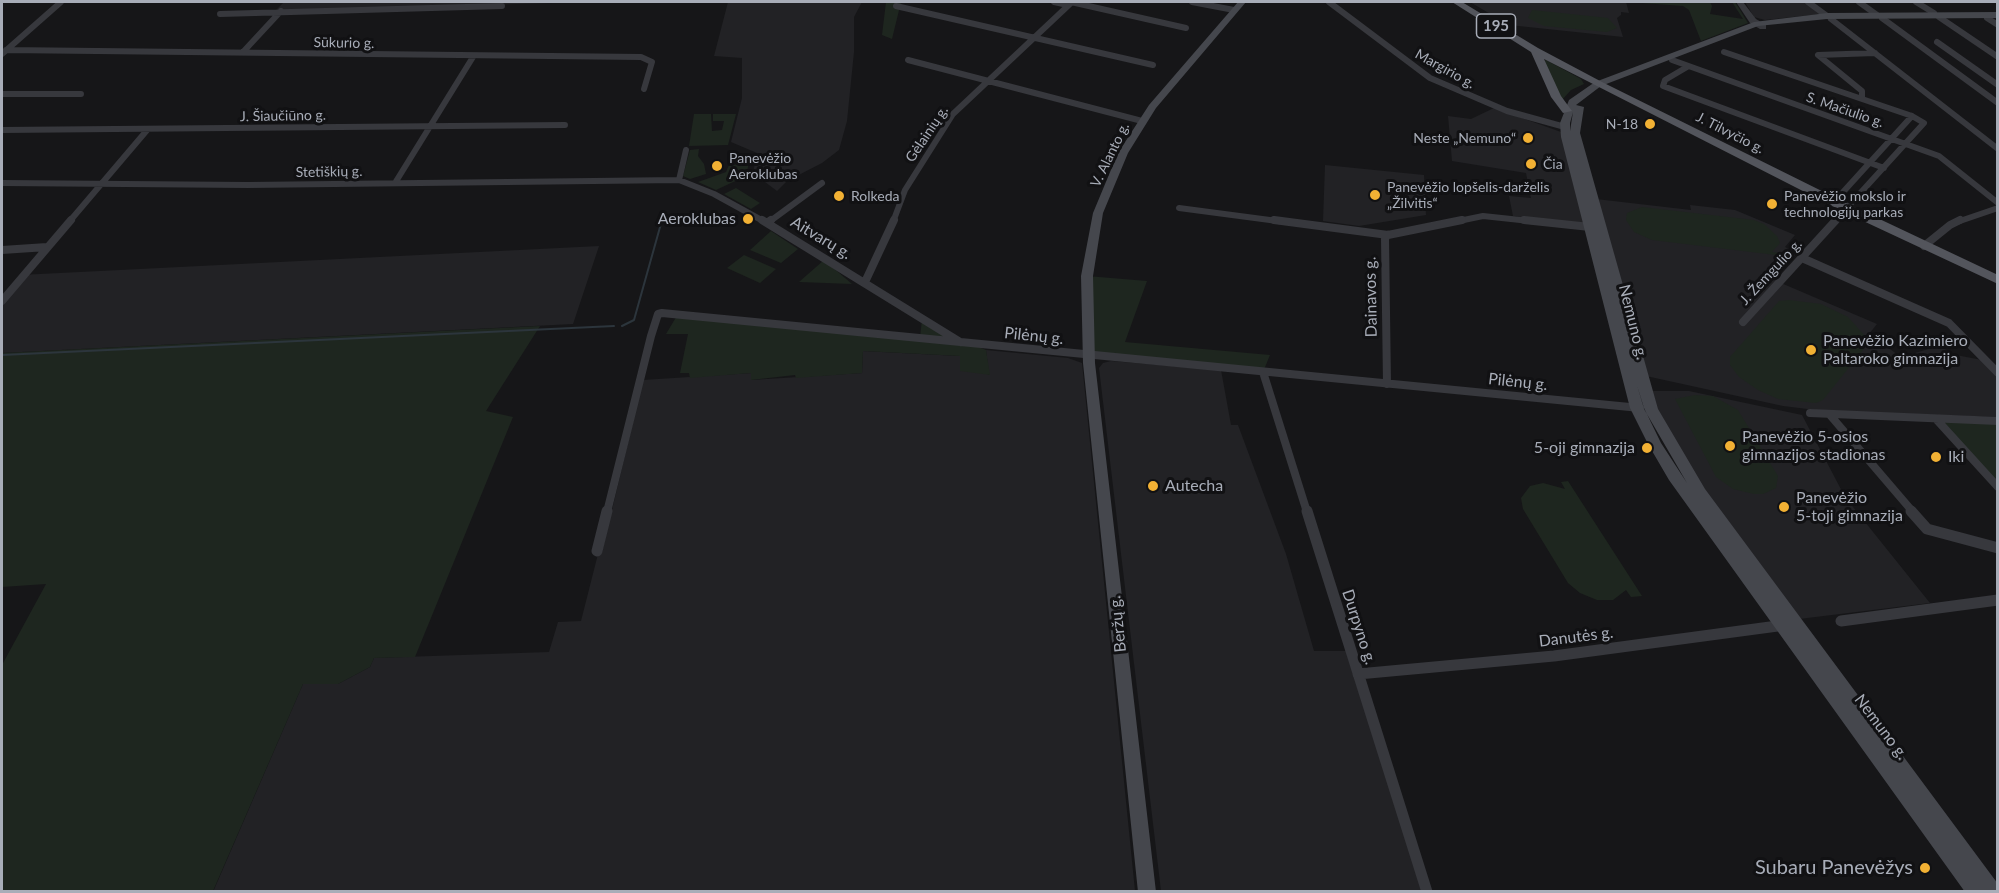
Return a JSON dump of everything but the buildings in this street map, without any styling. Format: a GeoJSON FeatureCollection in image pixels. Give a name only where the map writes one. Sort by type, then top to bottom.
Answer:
{"type":"FeatureCollection","features":[{"type":"Feature","properties":{"kind":"main road","name":"V. Alanto g."},"geometry":{"type":"LineString","coordinates":[[1089,356],[1087,276],[1097,220],[1112,175],[1142,121],[1242,2]]}},
{"type":"Feature","properties":{"kind":"main road","name":"J. Tilvyčio g."},"geometry":{"type":"LineString","coordinates":[[1456,2],[1535,50],[1602,85],[1848,209],[1998,280]]}},
{"type":"Feature","properties":{"kind":"main road","name":"Nemuno g."},"geometry":{"type":"LineString","coordinates":[[1977,891],[1790,624],[1644,408],[1590,227],[1565,127],[1568,111],[1578,96],[1760,26],[1829,18],[1879,16],[1998,17]]}},
{"type":"Feature","properties":{"kind":"main road","name":"Nemuno g."},"geometry":{"type":"LineString","coordinates":[[1979,16],[1998,17]]}},
{"type":"Feature","properties":{"kind":"main road","name":"Nemuno g."},"geometry":{"type":"LineString","coordinates":[[1644,408],[1575,133],[1579,108],[1602,85],[1760,26]]}},
{"type":"Feature","properties":{"kind":"main road"},"geometry":{"type":"LineString","coordinates":[[1535,50],[1556,97],[1568,111]]}},
{"type":"Feature","properties":{"kind":"main road","name":"Beržų g."},"geometry":{"type":"LineString","coordinates":[[1089,356],[1147,891]]}},
{"type":"Feature","properties":{"kind":"main road","name":"Nemuno g."},"geometry":{"type":"LineString","coordinates":[[1790,624],[1992,891]]}},
{"type":"Feature","properties":{"kind":"street"},"geometry":{"type":"LineString","coordinates":[[3,52],[61,2]]}},
{"type":"Feature","properties":{"kind":"street"},"geometry":{"type":"LineString","coordinates":[[1054,2],[1070,3],[1186,28]]}},
{"type":"Feature","properties":{"kind":"street"},"geometry":{"type":"LineString","coordinates":[[1192,2],[1234,10]]}},
{"type":"Feature","properties":{"kind":"street","name":"Margirio g."},"geometry":{"type":"LineString","coordinates":[[1329,2],[1430,78],[1507,111],[1565,127]]}},
{"type":"Feature","properties":{"kind":"street"},"geometry":{"type":"LineString","coordinates":[[1740,2],[1760,26]]}},
{"type":"Feature","properties":{"kind":"street"},"geometry":{"type":"LineString","coordinates":[[1808,2],[1998,149]]}},
{"type":"Feature","properties":{"kind":"street"},"geometry":{"type":"LineString","coordinates":[[1859,2],[1998,103]]}},
{"type":"Feature","properties":{"kind":"street"},"geometry":{"type":"LineString","coordinates":[[1916,2],[1998,57]]}},
{"type":"Feature","properties":{"kind":"street","name":"Gėlainių g."},"geometry":{"type":"LineString","coordinates":[[865,282],[889,233],[905,190],[953,114],[1070,3]]}},
{"type":"Feature","properties":{"kind":"street"},"geometry":{"type":"LineString","coordinates":[[220,14],[502,6]]}},
{"type":"Feature","properties":{"kind":"street"},"geometry":{"type":"LineString","coordinates":[[896,6],[1153,65]]}},
{"type":"Feature","properties":{"kind":"street"},"geometry":{"type":"LineString","coordinates":[[243,51],[281,11]]}},
{"type":"Feature","properties":{"kind":"street"},"geometry":{"type":"LineString","coordinates":[[1979,16],[1998,25]]}},
{"type":"Feature","properties":{"kind":"street"},"geometry":{"type":"LineString","coordinates":[[1937,42],[1998,85]]}},
{"type":"Feature","properties":{"kind":"street","name":"Sūkurio g."},"geometry":{"type":"LineString","coordinates":[[3,52],[243,51],[473,57],[641,57],[652,62],[644,90]]}},
{"type":"Feature","properties":{"kind":"street"},"geometry":{"type":"LineString","coordinates":[[1724,52],[1912,116],[1834,202]]}},
{"type":"Feature","properties":{"kind":"street"},"geometry":{"type":"LineString","coordinates":[[1863,99],[1862,91],[1818,55],[1875,53]]}},
{"type":"Feature","properties":{"kind":"street"},"geometry":{"type":"LineString","coordinates":[[395,183],[473,57]]}},
{"type":"Feature","properties":{"kind":"street"},"geometry":{"type":"LineString","coordinates":[[908,60],[1142,121]]}},
{"type":"Feature","properties":{"kind":"street","name":"S. Mačiulio g."},"geometry":{"type":"LineString","coordinates":[[1672,60],[1946,160],[1998,203]]}},
{"type":"Feature","properties":{"kind":"street"},"geometry":{"type":"LineString","coordinates":[[1687,67],[1665,80],[1663,86],[1884,168]]}},
{"type":"Feature","properties":{"kind":"street"},"geometry":{"type":"LineString","coordinates":[[2,94],[81,94]]}},
{"type":"Feature","properties":{"kind":"street","name":"J. Žemgulio g."},"geometry":{"type":"LineString","coordinates":[[1743,322],[1907,144],[1924,123],[1912,116]]}},
{"type":"Feature","properties":{"kind":"street","name":"J. Šiaučiūno g."},"geometry":{"type":"LineString","coordinates":[[2,130],[565,125]]}},
{"type":"Feature","properties":{"kind":"street"},"geometry":{"type":"LineString","coordinates":[[2,302],[148,129]]}},
{"type":"Feature","properties":{"kind":"street"},"geometry":{"type":"LineString","coordinates":[[679,180],[686,150]]}},
{"type":"Feature","properties":{"kind":"street","name":"Aitvarų g."},"geometry":{"type":"LineString","coordinates":[[657,179],[679,180],[714,194],[767,223],[962,343]]}},
{"type":"Feature","properties":{"kind":"street","name":"Stetiškių g."},"geometry":{"type":"LineString","coordinates":[[2,183],[395,183],[657,179]]}},
{"type":"Feature","properties":{"kind":"street"},"geometry":{"type":"LineString","coordinates":[[767,223],[822,183]]}},
{"type":"Feature","properties":{"kind":"street"},"geometry":{"type":"LineString","coordinates":[[1179,208],[1388,234]]}},
{"type":"Feature","properties":{"kind":"street"},"geometry":{"type":"LineString","coordinates":[[1924,246],[1950,225],[1974,214],[1998,208]]}},
{"type":"Feature","properties":{"kind":"street","name":"Dainavos g."},"geometry":{"type":"LineString","coordinates":[[1387,384],[1385,238],[1388,234],[1483,216],[1590,227]]}},
{"type":"Feature","properties":{"kind":"street"},"geometry":{"type":"LineString","coordinates":[[2,250],[47,247]]}},
{"type":"Feature","properties":{"kind":"street"},"geometry":{"type":"LineString","coordinates":[[1803,258],[1949,322],[1998,373]]}},
{"type":"Feature","properties":{"kind":"street","name":"Pilėnų g."},"geometry":{"type":"LineString","coordinates":[[597,551],[658,314],[1644,408]]}},
{"type":"Feature","properties":{"kind":"street","name":"Durpyno g."},"geometry":{"type":"LineString","coordinates":[[1263,372],[1427,891]]}},
{"type":"Feature","properties":{"kind":"street"},"geometry":{"type":"LineString","coordinates":[[1810,413],[1998,421]]}},
{"type":"Feature","properties":{"kind":"street"},"geometry":{"type":"LineString","coordinates":[[1830,415],[1927,529],[1998,548]]}},
{"type":"Feature","properties":{"kind":"street"},"geometry":{"type":"LineString","coordinates":[[1936,419],[1998,487]]}},
{"type":"Feature","properties":{"kind":"street"},"geometry":{"type":"LineString","coordinates":[[1841,621],[1998,600]]}},
{"type":"Feature","properties":{"kind":"street","name":"Danutės g."},"geometry":{"type":"LineString","coordinates":[[1358,674],[1554,656],[1790,624]]}},
{"type":"Feature","properties":{"kind":"shaded area"},"geometry":{"type":"Polygon","coordinates":[[[284,2],[587,2],[275,11],[284,2]]]}},
{"type":"Feature","properties":{"kind":"shaded area"},"geometry":{"type":"Polygon","coordinates":[[[728,2],[862,2],[854,17],[854,52],[847,121],[839,150],[822,163],[787,181],[777,191],[753,173],[757,153],[731,142],[742,98],[742,58],[714,56],[728,2]]]}},
{"type":"Feature","properties":{"kind":"shaded area"},"geometry":{"type":"Polygon","coordinates":[[[886,2],[901,2],[892,39],[882,35],[886,2]]]}},
{"type":"Feature","properties":{"kind":"shaded area"},"geometry":{"type":"Polygon","coordinates":[[[1470,2],[1626,2],[1629,13],[1621,12],[1617,18],[1623,37],[1509,25],[1470,2]]]}},
{"type":"Feature","properties":{"kind":"shaded area"},"geometry":{"type":"Polygon","coordinates":[[[1628,2],[1710,2],[1712,6],[1710,14],[1743,19],[1732,2],[1735,2],[1748,23],[1701,41],[1689,10],[1683,6],[1628,2]]]}},
{"type":"Feature","properties":{"kind":"shaded area"},"geometry":{"type":"Polygon","coordinates":[[[1745,2],[1806,2],[1821,14],[1765,20],[1754,17],[1745,2]]]}},
{"type":"Feature","properties":{"kind":"shaded area"},"geometry":{"type":"Polygon","coordinates":[[[1532,10],[1608,18],[1617,28],[1607,32],[1544,26],[1528,18],[1532,10]]]}},
{"type":"Feature","properties":{"kind":"shaded area"},"geometry":{"type":"Polygon","coordinates":[[[1544,61],[1581,79],[1584,84],[1571,90],[1562,100],[1544,61]]]}},
{"type":"Feature","properties":{"kind":"shaded area"},"geometry":{"type":"Polygon","coordinates":[[[1494,108],[1561,132],[1585,225],[1513,216],[1509,196],[1531,198],[1526,173],[1452,161],[1448,116],[1471,119],[1494,108]]]}},
{"type":"Feature","properties":{"kind":"shaded area"},"geometry":{"type":"Polygon","coordinates":[[[694,114],[711,114],[712,131],[722,130],[724,121],[713,121],[713,114],[736,114],[728,145],[689,146],[694,114]]]}},
{"type":"Feature","properties":{"kind":"shaded area"},"geometry":{"type":"Polygon","coordinates":[[[699,149],[698,156],[704,164],[706,174],[690,179],[683,176],[690,150],[699,149]]]}},
{"type":"Feature","properties":{"kind":"shaded area"},"geometry":{"type":"Polygon","coordinates":[[[747,158],[750,158],[746,176],[716,190],[698,182],[726,172],[729,165],[745,164],[747,158]]]}},
{"type":"Feature","properties":{"kind":"shaded area","name":"Panevėžio lopšelis-darželis „Žilvitis“"},"geometry":{"type":"Polygon","coordinates":[[[1325,165],[1424,175],[1426,215],[1359,226],[1323,221],[1325,165]]]}},
{"type":"Feature","properties":{"kind":"shaded area"},"geometry":{"type":"Polygon","coordinates":[[[736,188],[760,203],[751,209],[724,194],[736,188]]]}},
{"type":"Feature","properties":{"kind":"shaded area"},"geometry":{"type":"Polygon","coordinates":[[[1596,199],[1691,210],[1690,205],[1735,210],[1795,235],[1785,247],[1797,253],[1774,280],[1877,324],[1869,334],[1901,357],[1939,346],[1956,355],[1982,360],[1997,375],[1997,417],[1824,411],[1783,406],[1646,376],[1596,199]]]}},
{"type":"Feature","properties":{"kind":"shaded area"},"geometry":{"type":"Polygon","coordinates":[[[1642,207],[1754,220],[1764,224],[1777,236],[1780,243],[1772,252],[1782,253],[1784,256],[1652,240],[1634,232],[1626,220],[1627,213],[1642,207]]]}},
{"type":"Feature","properties":{"kind":"shaded area"},"geometry":{"type":"Polygon","coordinates":[[[771,231],[798,249],[781,263],[750,250],[771,231]]]}},
{"type":"Feature","properties":{"kind":"shaded area"},"geometry":{"type":"Polygon","coordinates":[[[599,246],[573,324],[2,353],[2,296],[20,275],[599,246]]]}},
{"type":"Feature","properties":{"kind":"shaded area"},"geometry":{"type":"Polygon","coordinates":[[[744,255],[776,269],[760,283],[727,268],[744,255]]]}},
{"type":"Feature","properties":{"kind":"shaded area"},"geometry":{"type":"Polygon","coordinates":[[[824,260],[852,284],[799,282],[824,260]]]}},
{"type":"Feature","properties":{"kind":"shaded area"},"geometry":{"type":"Polygon","coordinates":[[[1087,276],[1147,281],[1125,342],[1270,355],[1263,372],[1089,356],[1087,276]]]}},
{"type":"Feature","properties":{"kind":"shaded area"},"geometry":{"type":"Polygon","coordinates":[[[1779,301],[1821,304],[1848,317],[1866,337],[1867,345],[1823,400],[1816,403],[1778,399],[1758,390],[1739,377],[1730,365],[1730,357],[1779,301]]]}},
{"type":"Feature","properties":{"kind":"shaded area"},"geometry":{"type":"Polygon","coordinates":[[[678,314],[920,338],[922,319],[943,333],[986,350],[990,375],[960,371],[960,356],[863,351],[862,373],[796,378],[795,375],[751,380],[751,373],[690,378],[689,373],[680,373],[688,334],[666,334],[678,314]]]}},
{"type":"Feature","properties":{"kind":"shaded area"},"geometry":{"type":"Polygon","coordinates":[[[540,326],[486,411],[513,417],[415,657],[374,658],[370,667],[338,684],[303,684],[213,891],[2,891],[2,665],[46,584],[2,587],[2,353],[540,326]]]}},
{"type":"Feature","properties":{"kind":"shaded area"},"geometry":{"type":"Polygon","coordinates":[[[986,350],[1068,358],[1082,363],[1135,891],[213,892],[303,684],[338,684],[370,667],[374,658],[549,652],[558,622],[581,621],[598,554],[602,552],[643,380],[752,373],[751,380],[862,373],[863,351],[960,356],[989,375],[986,350]]]}},
{"type":"Feature","properties":{"kind":"shaded area"},"geometry":{"type":"Polygon","coordinates":[[[1111,361],[1221,370],[1231,425],[1238,425],[1286,554],[1314,651],[1346,651],[1422,891],[1161,891],[1099,368],[1103,363],[1111,361]]]}},
{"type":"Feature","properties":{"kind":"shaded area","name":"Panevėžio 5-toji gimnazija"},"geometry":{"type":"Polygon","coordinates":[[[1650,391],[1689,391],[1802,415],[1845,497],[1930,603],[1799,619],[1702,489],[1660,417],[1650,391]]]}},
{"type":"Feature","properties":{"kind":"shaded area","name":"Panevėžio 5-osios gimnazijos stadionas"},"geometry":{"type":"Polygon","coordinates":[[[1695,395],[1713,396],[1738,410],[1778,476],[1776,488],[1763,494],[1754,494],[1733,489],[1716,477],[1675,399],[1695,395]]]}},
{"type":"Feature","properties":{"kind":"shaded area"},"geometry":{"type":"Polygon","coordinates":[[[1936,419],[1997,421],[1997,487],[1936,419]]]}},
{"type":"Feature","properties":{"kind":"shaded area"},"geometry":{"type":"Polygon","coordinates":[[[1568,481],[1642,596],[1631,597],[1626,590],[1613,600],[1597,600],[1580,593],[1568,583],[1523,509],[1521,498],[1530,486],[1543,483],[1565,489],[1561,482],[1568,481]]]}},
{"type":"Feature","properties":{"kind":"waterway"},"geometry":{"type":"LineString","coordinates":[[662,222],[663,217]]}},
{"type":"Feature","properties":{"kind":"waterway"},"geometry":{"type":"LineString","coordinates":[[622,326],[634,320],[662,220]]}},
{"type":"Feature","properties":{"kind":"waterway"},"geometry":{"type":"LineString","coordinates":[[2,355],[614,326]]}},
{"type":"Feature","properties":{"kind":"place","name":"N-18"},"geometry":{"type":"Point","coordinates":[1650,124]}},
{"type":"Feature","properties":{"kind":"place","name":"Neste „Nemuno“"},"geometry":{"type":"Point","coordinates":[1528,138]}},
{"type":"Feature","properties":{"kind":"place","name":"Čia"},"geometry":{"type":"Point","coordinates":[1531,164]}},
{"type":"Feature","properties":{"kind":"place","name":"Panevėžio Aeroklubas"},"geometry":{"type":"Point","coordinates":[717,166]}},
{"type":"Feature","properties":{"kind":"place","name":"Panevėžio lopšelis-darželis „Žilvitis“"},"geometry":{"type":"Point","coordinates":[1375,195]}},
{"type":"Feature","properties":{"kind":"place","name":"Rolkeda"},"geometry":{"type":"Point","coordinates":[839,196]}},
{"type":"Feature","properties":{"kind":"place","name":"Panevėžio mokslo ir technologijų parkas"},"geometry":{"type":"Point","coordinates":[1772,204]}},
{"type":"Feature","properties":{"kind":"place","name":"Aeroklubas"},"geometry":{"type":"Point","coordinates":[748,219]}},
{"type":"Feature","properties":{"kind":"place","name":"Panevėžio Kazimiero Paltaroko gimnazija"},"geometry":{"type":"Point","coordinates":[1811,350]}},
{"type":"Feature","properties":{"kind":"place","name":"Panevėžio 5-osios gimnazijos stadionas"},"geometry":{"type":"Point","coordinates":[1730,446]}},
{"type":"Feature","properties":{"kind":"place","name":"5-oji gimnazija"},"geometry":{"type":"Point","coordinates":[1647,448]}},
{"type":"Feature","properties":{"kind":"place","name":"Iki"},"geometry":{"type":"Point","coordinates":[1936,457]}},
{"type":"Feature","properties":{"kind":"place","name":"Autecha"},"geometry":{"type":"Point","coordinates":[1153,486]}},
{"type":"Feature","properties":{"kind":"place","name":"Panevėžio 5-toji gimnazija"},"geometry":{"type":"Point","coordinates":[1784,507]}},
{"type":"Feature","properties":{"kind":"place","name":"Subaru Panevėžys"},"geometry":{"type":"Point","coordinates":[1925,868]}}]}
